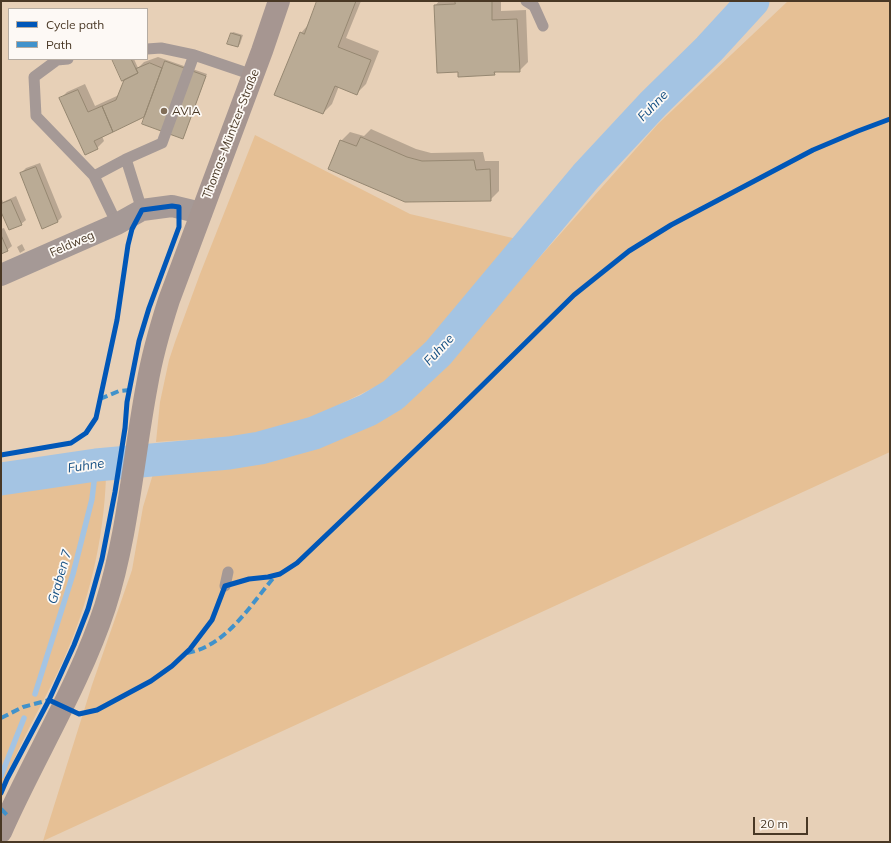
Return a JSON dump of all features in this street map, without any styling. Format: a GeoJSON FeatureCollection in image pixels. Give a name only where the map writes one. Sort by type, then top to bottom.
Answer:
{"type":"FeatureCollection","features":[{"type":"Feature","properties":{"kind":"main road","name":"Thomas-Müntzer-Straße"},"geometry":{"type":"LineString","coordinates":[[1,832],[66,701],[96,633],[118,555],[156,341],[181,266],[253,75],[279,1]]}},
{"type":"Feature","properties":{"kind":"street"},"geometry":{"type":"LineString","coordinates":[[142,210],[172,206],[201,213]]}},
{"type":"Feature","properties":{"kind":"street","name":"Feldweg"},"geometry":{"type":"LineString","coordinates":[[1,275],[117,224],[142,210]]}},
{"type":"Feature","properties":{"kind":"lane"},"geometry":{"type":"LineString","coordinates":[[526,1],[534,6],[543,26]]}},
{"type":"Feature","properties":{"kind":"lane"},"geometry":{"type":"LineString","coordinates":[[148,50],[161,48],[194,55],[253,75]]}},
{"type":"Feature","properties":{"kind":"lane"},"geometry":{"type":"LineString","coordinates":[[94,176],[162,143],[194,55]]}},
{"type":"Feature","properties":{"kind":"lane"},"geometry":{"type":"LineString","coordinates":[[56,60],[34,77],[36,116],[94,176],[117,224]]}},
{"type":"Feature","properties":{"kind":"lane"},"geometry":{"type":"LineString","coordinates":[[126,160],[142,210]]}},
{"type":"Feature","properties":{"kind":"lane"},"geometry":{"type":"LineString","coordinates":[[225,586],[228,572]]}},
{"type":"Feature","properties":{"kind":"shaded area"},"geometry":{"type":"Polygon","coordinates":[[[788,1],[890,1],[890,452],[43,841],[92,685],[132,570],[143,507],[156,464],[232,466],[260,461],[314,446],[375,422],[400,407],[426,385],[658,124],[788,1]]]}},
{"type":"Feature","properties":{"kind":"shaded area"},"geometry":{"type":"Polygon","coordinates":[[[255,135],[410,214],[517,239],[402,374],[279,434],[156,442],[160,402],[169,360],[200,274],[255,135]]]}},
{"type":"Feature","properties":{"kind":"shaded area"},"geometry":{"type":"Polygon","coordinates":[[[106,476],[102,523],[94,570],[88,594],[63,661],[17,753],[1,795],[1,492],[106,476]]]}},
{"type":"Feature","properties":{"kind":"building"},"geometry":{"type":"Polygon","coordinates":[[[317,1],[356,1],[338,47],[371,60],[357,95],[335,86],[323,114],[274,95],[300,32],[304,34],[317,1]]]}},
{"type":"Feature","properties":{"kind":"building"},"geometry":{"type":"Polygon","coordinates":[[[455,1],[492,1],[492,20],[517,19],[520,72],[494,72],[495,75],[458,77],[458,72],[437,73],[434,5],[455,4],[455,1]]]}},
{"type":"Feature","properties":{"kind":"building"},"geometry":{"type":"Polygon","coordinates":[[[231,33],[241,36],[238,47],[227,44],[231,33]]]}},
{"type":"Feature","properties":{"kind":"building"},"geometry":{"type":"Polygon","coordinates":[[[112,60],[132,60],[138,73],[122,81],[112,60]]]}},
{"type":"Feature","properties":{"kind":"building"},"geometry":{"type":"Polygon","coordinates":[[[165,61],[206,76],[183,139],[142,124],[165,61]]]}},
{"type":"Feature","properties":{"kind":"building"},"geometry":{"type":"Polygon","coordinates":[[[150,63],[162,68],[144,117],[113,132],[102,106],[116,100],[124,80],[138,73],[136,69],[150,63]]]}},
{"type":"Feature","properties":{"kind":"building"},"geometry":{"type":"Polygon","coordinates":[[[78,90],[88,112],[102,106],[113,132],[94,141],[98,149],[85,155],[59,98],[78,90]]]}},
{"type":"Feature","properties":{"kind":"building"},"geometry":{"type":"Polygon","coordinates":[[[361,137],[407,157],[422,161],[474,160],[476,170],[490,169],[491,201],[405,202],[328,169],[340,140],[356,146],[361,137]]]}},
{"type":"Feature","properties":{"kind":"building"},"geometry":{"type":"Polygon","coordinates":[[[36,167],[58,222],[42,229],[20,173],[36,167]]]}},
{"type":"Feature","properties":{"kind":"building"},"geometry":{"type":"Polygon","coordinates":[[[11,200],[22,225],[9,230],[1,212],[1,204],[11,200]]]}},
{"type":"Feature","properties":{"kind":"building"},"geometry":{"type":"Polygon","coordinates":[[[1,235],[8,251],[1,254],[1,235]]]}},
{"type":"Feature","properties":{"kind":"waterway","name":"Fuhne"},"geometry":{"type":"LineString","coordinates":[[1,479],[96,465],[229,453],[260,448],[314,433],[368,410],[393,395],[438,353],[586,176],[653,104],[709,49],[753,1]]}},
{"type":"Feature","properties":{"kind":"waterway","name":"Graben 7"},"geometry":{"type":"LineString","coordinates":[[35,694],[73,574],[92,499],[96,465]]}},
{"type":"Feature","properties":{"kind":"waterway","name":"Graben 7"},"geometry":{"type":"LineString","coordinates":[[1,776],[24,718]]}},
{"type":"Feature","properties":{"kind":"marked path"},"geometry":{"type":"LineString","coordinates":[[100,399],[119,391],[130,390]]}},
{"type":"Feature","properties":{"kind":"marked path"},"geometry":{"type":"LineString","coordinates":[[187,653],[201,649],[226,633],[247,611],[275,576]]}},
{"type":"Feature","properties":{"kind":"marked path"},"geometry":{"type":"LineString","coordinates":[[1,718],[23,707],[49,700]]}},
{"type":"Feature","properties":{"kind":"marked path"},"geometry":{"type":"LineString","coordinates":[[1,809],[8,816]]}},
{"type":"Feature","properties":{"kind":"cycle path"},"geometry":{"type":"LineString","coordinates":[[49,700],[79,714],[97,710],[151,681],[172,666],[190,649],[212,620],[225,586],[249,579],[280,574],[297,563],[447,420],[574,295],[629,251],[671,225],[813,150],[890,119]]}},
{"type":"Feature","properties":{"kind":"cycle path"},"geometry":{"type":"LineString","coordinates":[[1,455],[71,443],[86,433],[96,418],[117,320],[128,245],[132,229],[142,210],[172,206],[179,207],[179,227],[149,308],[139,341],[127,402],[125,428],[115,492],[102,559],[88,609],[74,645],[49,700],[1,793]]}},
{"type":"Feature","properties":{"kind":"place","name":"AVIA"},"geometry":{"type":"Point","coordinates":[164,111]}}]}
